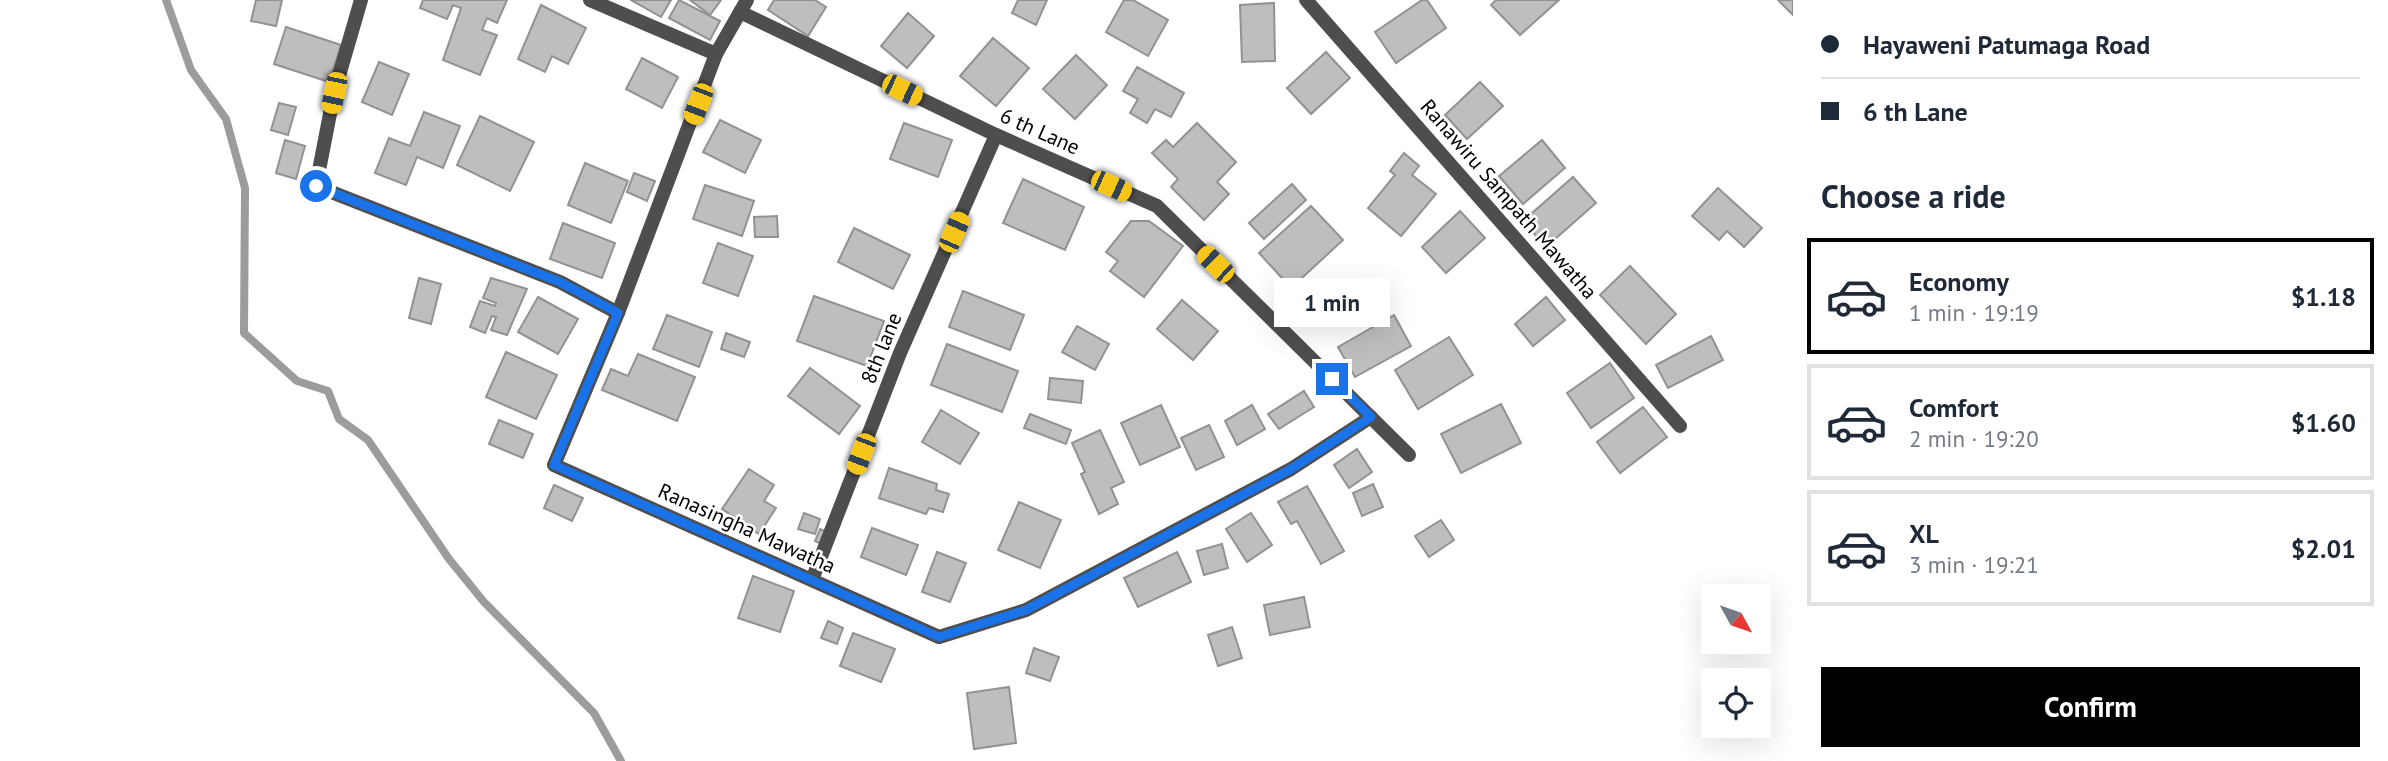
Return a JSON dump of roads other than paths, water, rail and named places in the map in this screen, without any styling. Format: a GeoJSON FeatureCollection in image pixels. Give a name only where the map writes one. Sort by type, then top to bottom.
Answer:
{"type":"FeatureCollection","features":[{"type":"Feature","properties":{"kind":"street"},"geometry":{"type":"LineString","coordinates":[[361,0],[334,93],[316,186],[560,282],[618,313]]}},
{"type":"Feature","properties":{"kind":"street"},"geometry":{"type":"LineString","coordinates":[[590,0],[716,54]]}},
{"type":"Feature","properties":{"kind":"street","name":"Ranawiru Sampath Mawatha"},"geometry":{"type":"LineString","coordinates":[[1306,0],[1680,426]]}},
{"type":"Feature","properties":{"kind":"street","name":"Ranasingha Mawatha"},"geometry":{"type":"LineString","coordinates":[[743,6],[716,54],[618,313],[554,465],[939,637],[1026,610],[1291,469],[1371,417]]}},
{"type":"Feature","properties":{"kind":"street","name":"6 th Lane"},"geometry":{"type":"LineString","coordinates":[[743,6],[996,135],[1157,206],[1409,455]]}},
{"type":"Feature","properties":{"kind":"street","name":"8th lane"},"geometry":{"type":"LineString","coordinates":[[812,580],[900,353],[996,135]]}},
{"type":"Feature","properties":{"kind":"waterway"},"geometry":{"type":"LineString","coordinates":[[166,0],[191,70],[226,119],[245,188],[244,333],[297,381],[328,391],[339,419],[368,440],[449,559],[484,602],[594,713],[621,761]]}}]}
